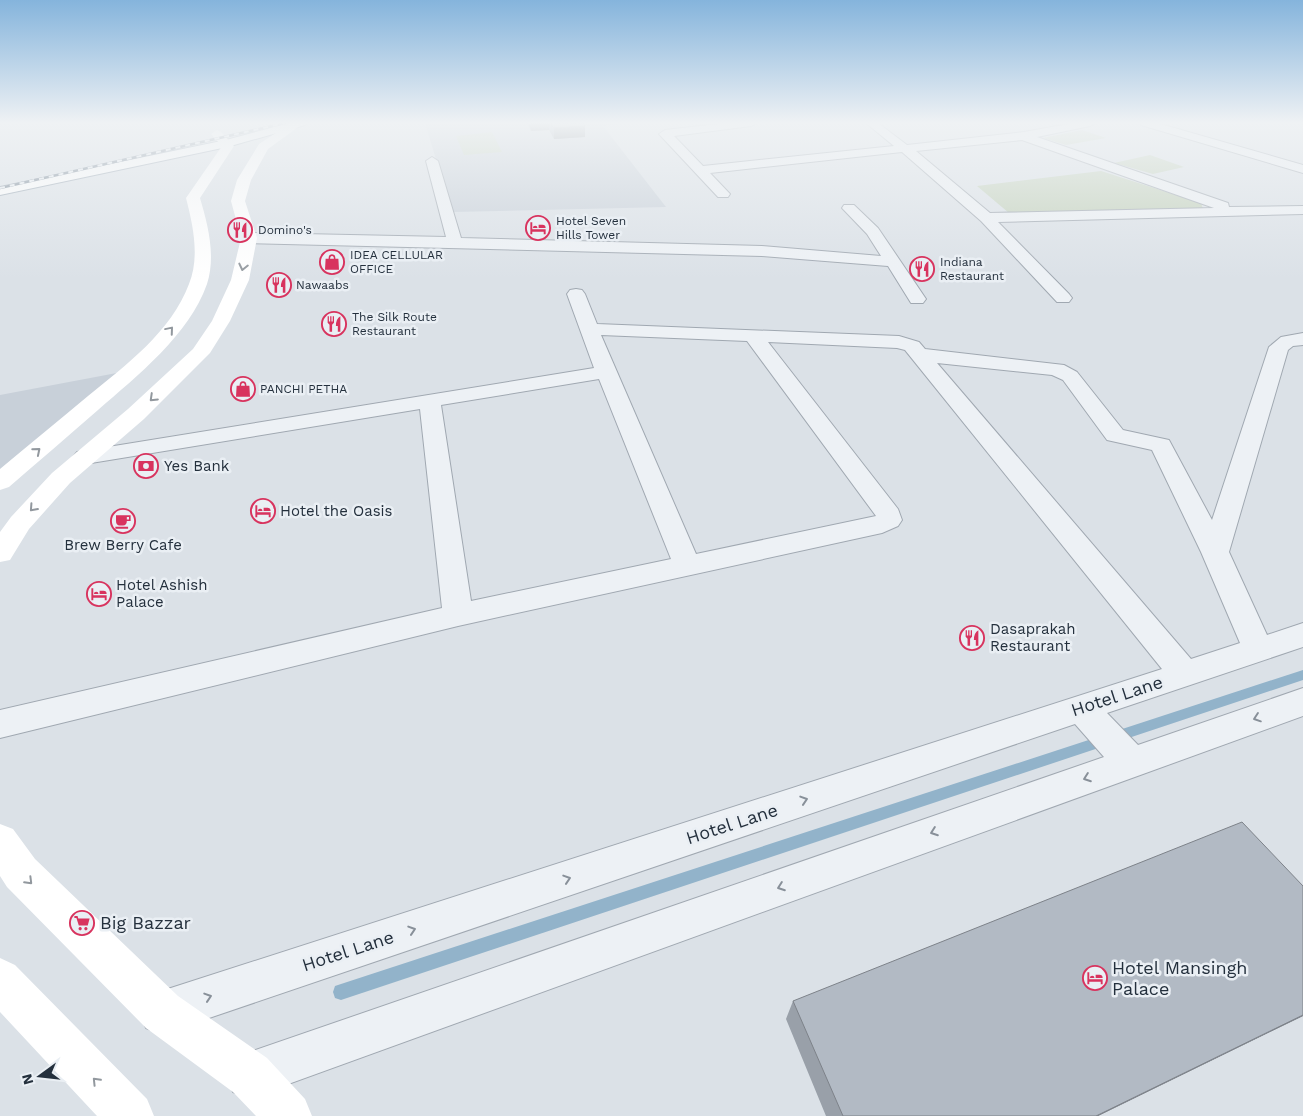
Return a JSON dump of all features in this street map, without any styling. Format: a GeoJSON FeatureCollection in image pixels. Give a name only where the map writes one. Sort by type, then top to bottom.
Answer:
{"type":"FeatureCollection","features":[{"type":"Feature","properties":{"kind":"main road"},"geometry":{"type":"LineString","coordinates":[[0,183],[40,175]]}},
{"type":"Feature","properties":{"kind":"main road"},"geometry":{"type":"LineString","coordinates":[[0,190],[65,175]]}},
{"type":"Feature","properties":{"kind":"main road"},"geometry":{"type":"LineString","coordinates":[[0,482],[148,356],[177,322],[198,284],[203,255],[200,222],[193,198],[208,175]]}},
{"type":"Feature","properties":{"kind":"main road"},"geometry":{"type":"LineString","coordinates":[[0,553],[20,524],[61,478],[136,414],[200,353],[220,321],[240,280],[250,238],[238,201],[247,175]]}},
{"type":"Feature","properties":{"kind":"main road"},"geometry":{"type":"LineString","coordinates":[[0,842],[21,873],[162,1012],[250,1075],[288,1116]]}},
{"type":"Feature","properties":{"kind":"main road"},"geometry":{"type":"LineString","coordinates":[[0,980],[130,1116]]}},
{"type":"Feature","properties":{"kind":"street"},"geometry":{"type":"LineString","coordinates":[[436,175],[455,244]]}},
{"type":"Feature","properties":{"kind":"street"},"geometry":{"type":"LineString","coordinates":[[704,175],[723,194]]}},
{"type":"Feature","properties":{"kind":"street"},"geometry":{"type":"LineString","coordinates":[[936,175],[986,218],[1063,298]]}},
{"type":"Feature","properties":{"kind":"street"},"geometry":{"type":"LineString","coordinates":[[1134,175],[1238,212]]}},
{"type":"Feature","properties":{"kind":"street"},"geometry":{"type":"LineString","coordinates":[[849,208],[873,231],[917,299]]}},
{"type":"Feature","properties":{"kind":"street"},"geometry":{"type":"LineString","coordinates":[[986,218],[1303,210]]}},
{"type":"Feature","properties":{"kind":"street"},"geometry":{"type":"LineString","coordinates":[[250,238],[762,251],[894,262]]}},
{"type":"Feature","properties":{"kind":"street"},"geometry":{"type":"LineString","coordinates":[[576,294],[606,372],[687,564]]}},
{"type":"Feature","properties":{"kind":"street"},"geometry":{"type":"LineString","coordinates":[[590,330],[899,342],[912,346],[921,354],[1186,674]]}},
{"type":"Feature","properties":{"kind":"street"},"geometry":{"type":"LineString","coordinates":[[0,724],[458,615],[687,564],[882,524],[889,520],[888,515],[752,336]]}},
{"type":"Feature","properties":{"kind":"street"},"geometry":{"type":"LineString","coordinates":[[1216,552],[1279,347],[1288,341],[1303,339]]}},
{"type":"Feature","properties":{"kind":"street"},"geometry":{"type":"LineString","coordinates":[[921,354],[1057,369],[1065,372],[1115,435],[1161,445],[1216,552],[1259,651]]}},
{"type":"Feature","properties":{"kind":"street"},"geometry":{"type":"LineString","coordinates":[[85,457],[606,372]]}},
{"type":"Feature","properties":{"kind":"street"},"geometry":{"type":"LineString","coordinates":[[430,402],[458,615]]}},
{"type":"Feature","properties":{"kind":"street","name":"Hotel Lane"},"geometry":{"type":"LineString","coordinates":[[162,1012],[1303,635]]}},
{"type":"Feature","properties":{"kind":"street"},"geometry":{"type":"LineString","coordinates":[[250,1075],[1303,702]]}},
{"type":"Feature","properties":{"kind":"street"},"geometry":{"type":"LineString","coordinates":[[1081,708],[1131,762]]}},
{"type":"Feature","properties":{"kind":"shaded area"},"geometry":{"type":"Polygon","coordinates":[[[441,175],[641,175],[666,207],[452,212],[441,175]]]}},
{"type":"Feature","properties":{"kind":"shaded area"},"geometry":{"type":"Polygon","coordinates":[[[122,372],[0,470],[0,395],[122,372]]]}},
{"type":"Feature","properties":{"kind":"green space"},"geometry":{"type":"Polygon","coordinates":[[[1067,175],[1114,175],[1201,203],[1203,209],[1009,213],[977,186],[1067,175]]]}},
{"type":"Feature","properties":{"kind":"building","name":"Hotel Mansingh Palace"},"geometry":{"type":"Polygon","coordinates":[[[1242,822],[1303,886],[1303,1015],[1096,1116],[843,1116],[793,1001],[1242,822]]]}},
{"type":"Feature","properties":{"kind":"waterway"},"geometry":{"type":"LineString","coordinates":[[341,992],[1303,675]]}},
{"type":"Feature","properties":{"kind":"railway"},"geometry":{"type":"LineString","coordinates":[[0,188],[57,175]]}},
{"type":"Feature","properties":{"kind":"place","name":"Hotel Seven Hills Tower"},"geometry":{"type":"Point","coordinates":[538,228]}},
{"type":"Feature","properties":{"kind":"place","name":"Domino's"},"geometry":{"type":"Point","coordinates":[240,230]}},
{"type":"Feature","properties":{"kind":"place","name":"IDEA CELLULAR OFFICE"},"geometry":{"type":"Point","coordinates":[332,262]}},
{"type":"Feature","properties":{"kind":"place","name":"Indiana Restaurant"},"geometry":{"type":"Point","coordinates":[922,269]}},
{"type":"Feature","properties":{"kind":"place","name":"Nawaabs"},"geometry":{"type":"Point","coordinates":[279,285]}},
{"type":"Feature","properties":{"kind":"place","name":"The Silk Route Restaurant"},"geometry":{"type":"Point","coordinates":[334,324]}},
{"type":"Feature","properties":{"kind":"place","name":"PANCHI PETHA"},"geometry":{"type":"Point","coordinates":[243,389]}},
{"type":"Feature","properties":{"kind":"place","name":"Yes Bank"},"geometry":{"type":"Point","coordinates":[146,466]}},
{"type":"Feature","properties":{"kind":"place","name":"Hotel the Oasis"},"geometry":{"type":"Point","coordinates":[263,511]}},
{"type":"Feature","properties":{"kind":"place","name":"Brew Berry Cafe"},"geometry":{"type":"Point","coordinates":[123,521]}},
{"type":"Feature","properties":{"kind":"place","name":"Hotel Ashish Palace"},"geometry":{"type":"Point","coordinates":[99,594]}},
{"type":"Feature","properties":{"kind":"place","name":"Dasaprakah Restaurant"},"geometry":{"type":"Point","coordinates":[972,638]}},
{"type":"Feature","properties":{"kind":"place","name":"Big Bazzar"},"geometry":{"type":"Point","coordinates":[82,923]}},
{"type":"Feature","properties":{"kind":"place","name":"Hotel Mansingh Palace"},"geometry":{"type":"Point","coordinates":[1095,978]}}]}
